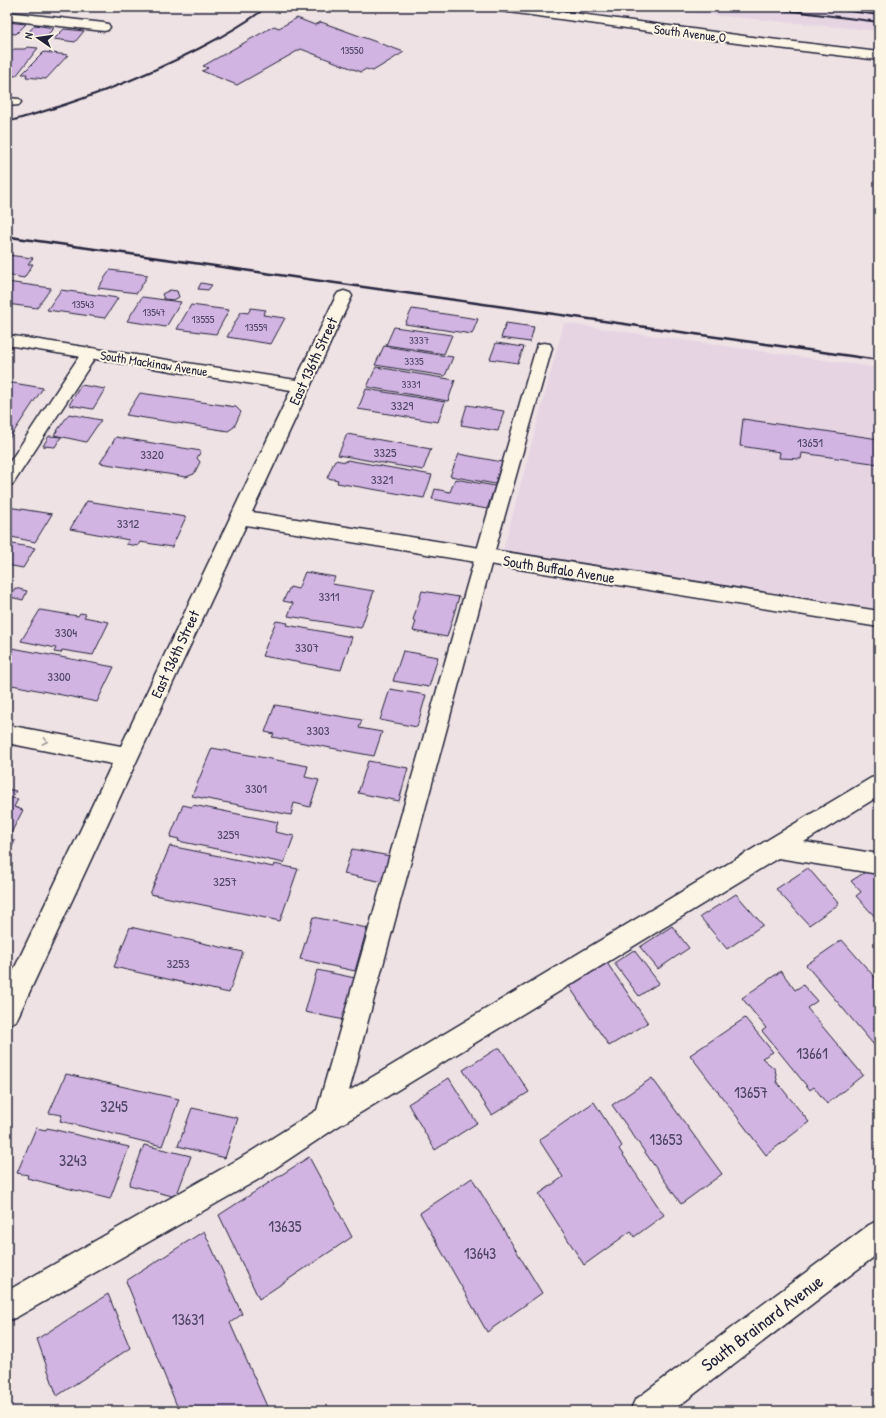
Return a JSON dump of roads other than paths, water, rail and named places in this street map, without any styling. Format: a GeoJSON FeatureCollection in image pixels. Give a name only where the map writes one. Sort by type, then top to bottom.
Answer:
{"type":"FeatureCollection","features":[{"type":"Feature","properties":{"kind":"street","name":"South Avenue O"},"geometry":{"type":"LineString","coordinates":[[501,7],[730,38],[879,56]]}},
{"type":"Feature","properties":{"kind":"street","name":"East 136th Street"},"geometry":{"type":"LineString","coordinates":[[7,1012],[344,296]]}},
{"type":"Feature","properties":{"kind":"street","name":"South Mackinaw Avenue"},"geometry":{"type":"LineString","coordinates":[[7,340],[301,386]]}},
{"type":"Feature","properties":{"kind":"street","name":"South Buffalo Avenue"},"geometry":{"type":"LineString","coordinates":[[239,517],[879,619]]}},
{"type":"Feature","properties":{"kind":"street"},"geometry":{"type":"LineString","coordinates":[[7,734],[127,757]]}},
{"type":"Feature","properties":{"kind":"street","name":"South Brainard Avenue"},"geometry":{"type":"LineString","coordinates":[[646,1411],[879,1235]]}},
{"type":"Feature","properties":{"kind":"lane"},"geometry":{"type":"LineString","coordinates":[[7,16],[104,27]]}},
{"type":"Feature","properties":{"kind":"lane"},"geometry":{"type":"LineString","coordinates":[[328,1118],[484,557],[544,348]]}},
{"type":"Feature","properties":{"kind":"lane"},"geometry":{"type":"LineString","coordinates":[[7,480],[90,353]]}},
{"type":"Feature","properties":{"kind":"lane"},"geometry":{"type":"LineString","coordinates":[[7,1307],[249,1169],[328,1118],[774,847],[879,785]]}},
{"type":"Feature","properties":{"kind":"lane"},"geometry":{"type":"LineString","coordinates":[[774,847],[879,864]]}},
{"type":"Feature","properties":{"kind":"railway"},"geometry":{"type":"LineString","coordinates":[[7,122],[81,99],[153,71],[217,39],[243,24],[267,7]]}},
{"type":"Feature","properties":{"kind":"railway"},"geometry":{"type":"LineString","coordinates":[[761,7],[879,22]]}},
{"type":"Feature","properties":{"kind":"railway"},"geometry":{"type":"LineString","coordinates":[[821,7],[879,15]]}},
{"type":"Feature","properties":{"kind":"railway"},"geometry":{"type":"LineString","coordinates":[[7,237],[17,238]]}},
{"type":"Feature","properties":{"kind":"railway"},"geometry":{"type":"LineString","coordinates":[[10,237],[879,360]]}}]}
